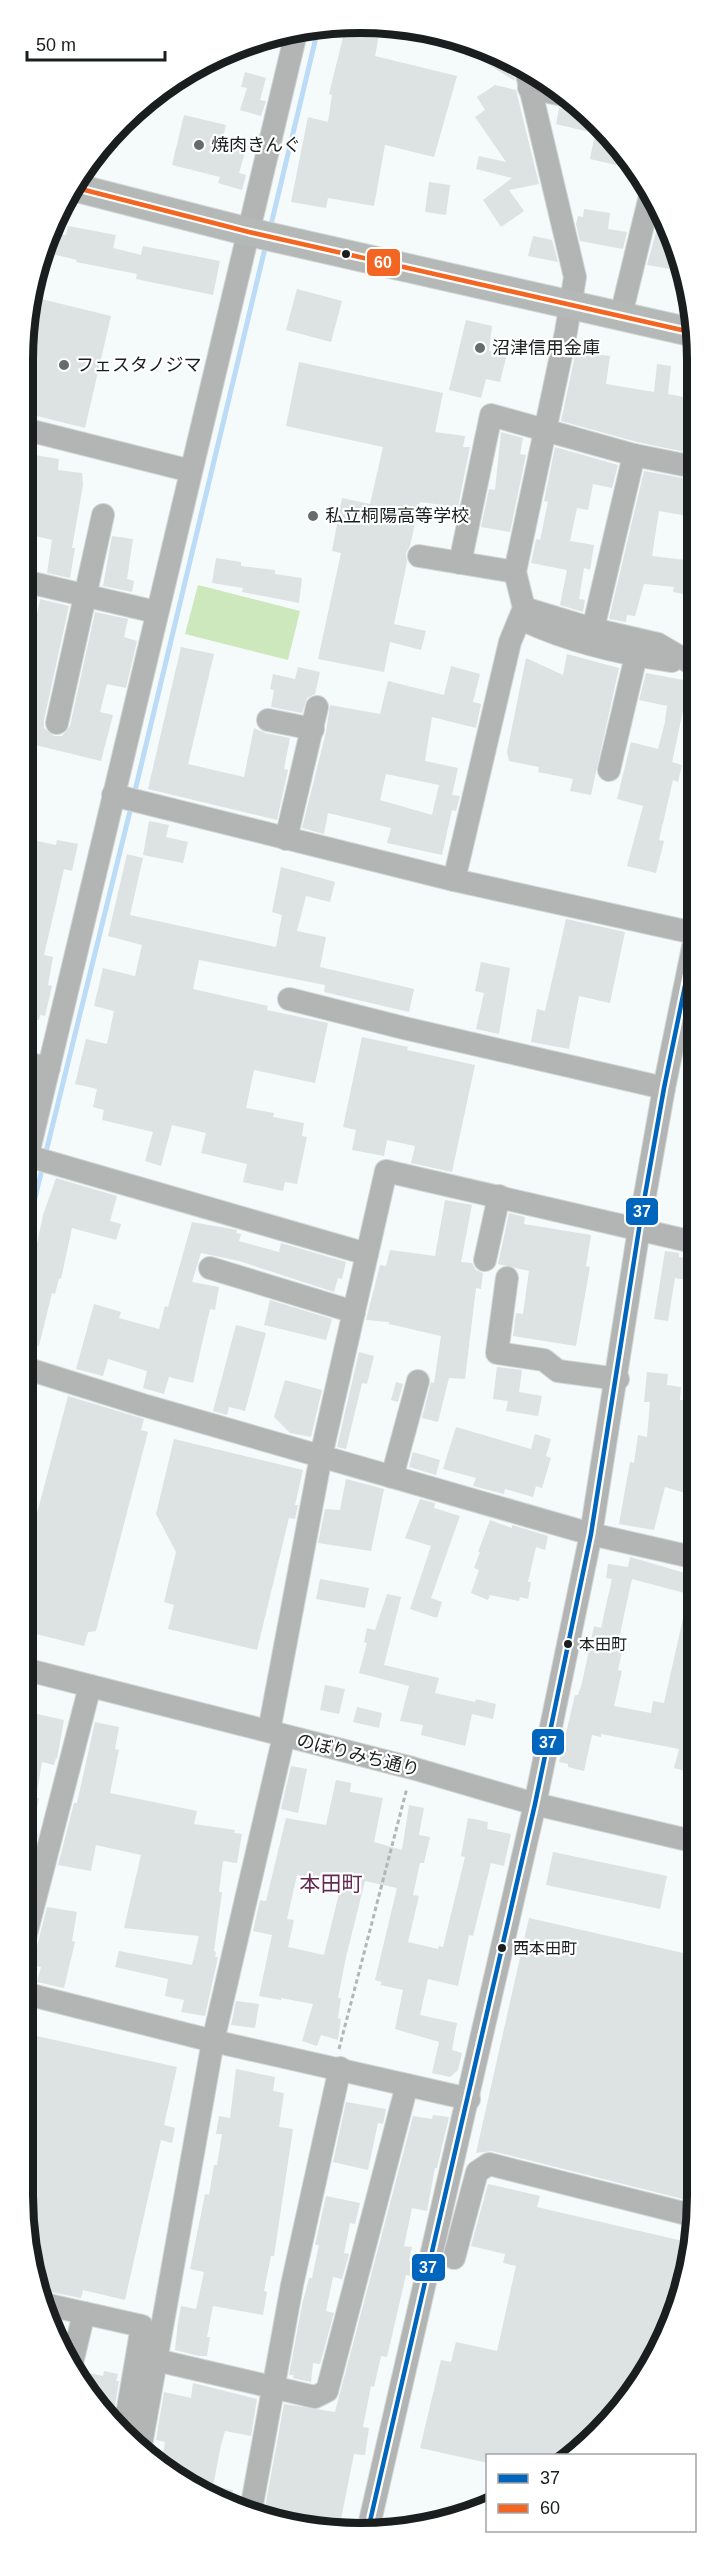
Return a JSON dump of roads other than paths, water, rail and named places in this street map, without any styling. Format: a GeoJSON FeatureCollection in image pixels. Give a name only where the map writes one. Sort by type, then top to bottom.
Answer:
{"type":"FeatureCollection","features":[{"type":"Feature","properties":{"kind":"main road"},"geometry":{"type":"LineString","coordinates":[[81,189],[249,231],[685,331]]}},
{"type":"Feature","properties":{"kind":"street"},"geometry":{"type":"LineString","coordinates":[[33,1135],[112,795],[295,39]]}},
{"type":"Feature","properties":{"kind":"street"},"geometry":{"type":"LineString","coordinates":[[454,880],[510,642],[523,614],[515,572],[572,303],[575,277],[528,79]]}},
{"type":"Feature","properties":{"kind":"street"},"geometry":{"type":"LineString","coordinates":[[621,315],[648,205]]}},
{"type":"Feature","properties":{"kind":"street"},"geometry":{"type":"LineString","coordinates":[[460,563],[491,415],[634,455],[687,466]]}},
{"type":"Feature","properties":{"kind":"street"},"geometry":{"type":"LineString","coordinates":[[33,431],[191,471]]}},
{"type":"Feature","properties":{"kind":"street"},"geometry":{"type":"LineString","coordinates":[[593,629],[634,455]]}},
{"type":"Feature","properties":{"kind":"street"},"geometry":{"type":"LineString","coordinates":[[57,723],[103,515]]}},
{"type":"Feature","properties":{"kind":"street"},"geometry":{"type":"LineString","coordinates":[[419,556],[515,572]]}},
{"type":"Feature","properties":{"kind":"street"},"geometry":{"type":"LineString","coordinates":[[33,583],[156,612]]}},
{"type":"Feature","properties":{"kind":"street"},"geometry":{"type":"LineString","coordinates":[[523,614],[658,644],[687,661]]}},
{"type":"Feature","properties":{"kind":"street"},"geometry":{"type":"LineString","coordinates":[[523,614],[552,634],[636,656],[687,663]]}},
{"type":"Feature","properties":{"kind":"street"},"geometry":{"type":"LineString","coordinates":[[609,770],[636,656]]}},
{"type":"Feature","properties":{"kind":"street"},"geometry":{"type":"LineString","coordinates":[[286,839],[317,707]]}},
{"type":"Feature","properties":{"kind":"street"},"geometry":{"type":"LineString","coordinates":[[268,720],[313,729]]}},
{"type":"Feature","properties":{"kind":"street"},"geometry":{"type":"LineString","coordinates":[[112,795],[454,880],[687,932]]}},
{"type":"Feature","properties":{"kind":"street"},"geometry":{"type":"LineString","coordinates":[[370,2523],[535,1804],[591,1534],[618,1379],[639,1229],[687,976]]}},
{"type":"Feature","properties":{"kind":"street"},"geometry":{"type":"LineString","coordinates":[[289,999],[664,1088]]}},
{"type":"Feature","properties":{"kind":"street"},"geometry":{"type":"LineString","coordinates":[[33,1065],[49,1068]]}},
{"type":"Feature","properties":{"kind":"street"},"geometry":{"type":"LineString","coordinates":[[33,1162],[367,1254]]}},
{"type":"Feature","properties":{"kind":"street"},"geometry":{"type":"LineString","coordinates":[[142,2440],[213,2041],[277,1734],[321,1456],[386,1171],[687,1241]]}},
{"type":"Feature","properties":{"kind":"street"},"geometry":{"type":"LineString","coordinates":[[485,1260],[499,1196]]}},
{"type":"Feature","properties":{"kind":"street"},"geometry":{"type":"LineString","coordinates":[[210,1268],[354,1312]]}},
{"type":"Feature","properties":{"kind":"street"},"geometry":{"type":"LineString","coordinates":[[507,1278],[497,1353],[544,1360],[558,1371],[618,1379]]}},
{"type":"Feature","properties":{"kind":"street"},"geometry":{"type":"LineString","coordinates":[[33,1371],[143,1405],[591,1534],[687,1556]]}},
{"type":"Feature","properties":{"kind":"street"},"geometry":{"type":"LineString","coordinates":[[392,1477],[418,1380]]}},
{"type":"Feature","properties":{"kind":"street","name":"のぼりみち通り"},"geometry":{"type":"LineString","coordinates":[[33,1671],[412,1768],[535,1804],[687,1840]]}},
{"type":"Feature","properties":{"kind":"street"},"geometry":{"type":"LineString","coordinates":[[33,1907],[90,1686]]}},
{"type":"Feature","properties":{"kind":"street"},"geometry":{"type":"LineString","coordinates":[[33,1996],[213,2041],[468,2099]]}},
{"type":"Feature","properties":{"kind":"street"},"geometry":{"type":"LineString","coordinates":[[252,2505],[292,2285],[337,2068]]}},
{"type":"Feature","properties":{"kind":"street"},"geometry":{"type":"LineString","coordinates":[[156,2361],[315,2397],[327,2391],[407,2085]]}},
{"type":"Feature","properties":{"kind":"street"},"geometry":{"type":"LineString","coordinates":[[454,2258],[477,2172],[489,2164],[686,2214]]}},
{"type":"Feature","properties":{"kind":"street"},"geometry":{"type":"LineString","coordinates":[[52,2306],[142,2326],[125,2423]]}},
{"type":"Feature","properties":{"kind":"street"},"geometry":{"type":"LineString","coordinates":[[74,2354],[84,2313]]}},
{"type":"Feature","properties":{"kind":"waterway"},"geometry":{"type":"LineString","coordinates":[[270,229],[316,36]]}},
{"type":"Feature","properties":{"kind":"waterway"},"geometry":{"type":"LineString","coordinates":[[134,795],[266,244]]}},
{"type":"Feature","properties":{"kind":"waterway"},"geometry":{"type":"LineString","coordinates":[[45,1156],[131,807]]}},
{"type":"Feature","properties":{"kind":"waterway"},"geometry":{"type":"LineString","coordinates":[[33,1206],[43,1165]]}},
{"type":"Feature","properties":{"kind":"place","name":"焼肉きんぐ"},"geometry":{"type":"Point","coordinates":[199,145]}},
{"type":"Feature","properties":{"kind":"place","name":"沼津信用金庫"},"geometry":{"type":"Point","coordinates":[480,348]}},
{"type":"Feature","properties":{"kind":"place","name":"フェスタノジマ"},"geometry":{"type":"Point","coordinates":[64,365]}},
{"type":"Feature","properties":{"kind":"place","name":"私立桐陽高等学校"},"geometry":{"type":"Point","coordinates":[313,516]}},
{"type":"Feature","properties":{"kind":"place","name":"本田町"},"geometry":{"type":"Point","coordinates":[568,1644]}},
{"type":"Feature","properties":{"kind":"place","name":"西本田町"},"geometry":{"type":"Point","coordinates":[502,1948]}},
{"type":"Feature","properties":{"kind":"district","name":"本田町"},"geometry":{"type":"Point","coordinates":[331,1884]}}]}
